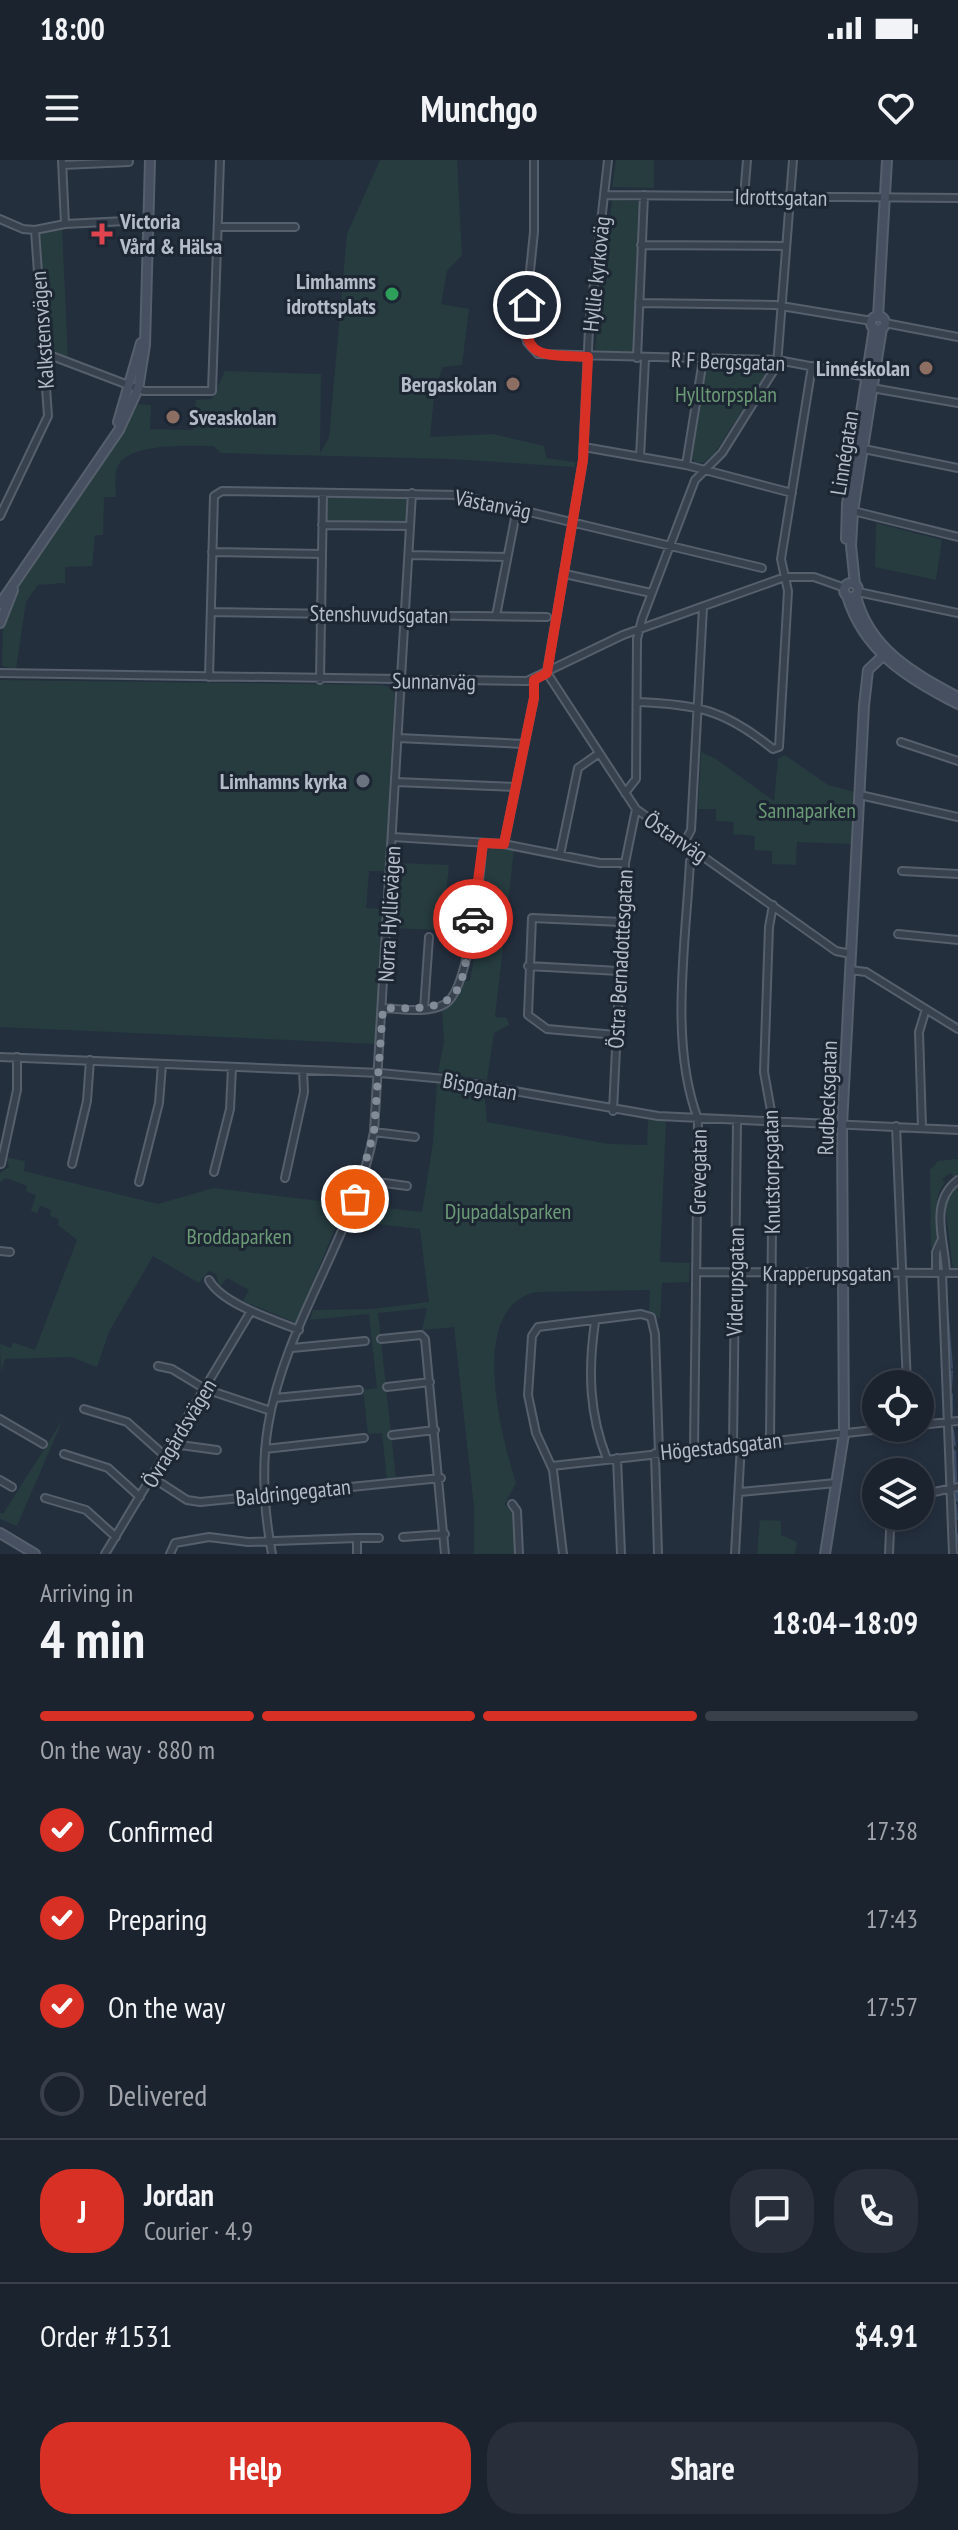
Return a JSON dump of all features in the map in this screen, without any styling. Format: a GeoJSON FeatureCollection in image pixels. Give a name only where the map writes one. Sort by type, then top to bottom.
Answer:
{"type":"FeatureCollection","features":[{"type":"Feature","properties":{"kind":"street"},"geometry":{"type":"LineString","coordinates":[[148,160],[148,240]]}},
{"type":"Feature","properties":{"kind":"street"},"geometry":{"type":"LineString","coordinates":[[0,604],[104,452],[134,388],[144,323],[148,160]]}},
{"type":"Feature","properties":{"kind":"street"},"geometry":{"type":"LineString","coordinates":[[44,353],[154,393],[212,391],[220,160]]}},
{"type":"Feature","properties":{"kind":"street","name":"R F Bergsgatan"},"geometry":{"type":"LineString","coordinates":[[534,160],[534,232],[525,337],[538,354],[778,360],[867,377]]}},
{"type":"Feature","properties":{"kind":"street","name":"Hyllie kyrkoväg"},"geometry":{"type":"LineString","coordinates":[[547,673],[584,447],[588,357],[608,160]]}},
{"type":"Feature","properties":{"kind":"street"},"geometry":{"type":"LineString","coordinates":[[744,197],[747,160]]}},
{"type":"Feature","properties":{"kind":"street"},"geometry":{"type":"LineString","coordinates":[[625,793],[636,779],[640,628],[651,593],[691,488],[756,400],[778,360],[793,160]]}},
{"type":"Feature","properties":{"kind":"street","name":"Linnégatan"},"geometry":{"type":"LineString","coordinates":[[887,160],[872,388],[847,504],[851,590],[856,619],[885,654],[914,682],[958,704]]}},
{"type":"Feature","properties":{"kind":"street"},"geometry":{"type":"LineString","coordinates":[[65,224],[62,163],[129,162]]}},
{"type":"Feature","properties":{"kind":"street","name":"Idrottsgatan"},"geometry":{"type":"LineString","coordinates":[[604,195],[958,198]]}},
{"type":"Feature","properties":{"kind":"street"},"geometry":{"type":"LineString","coordinates":[[637,358],[644,195]]}},
{"type":"Feature","properties":{"kind":"street"},"geometry":{"type":"LineString","coordinates":[[0,219],[23,229],[35,230],[65,224],[146,220]]}},
{"type":"Feature","properties":{"kind":"street"},"geometry":{"type":"LineString","coordinates":[[219,227],[295,227]]}},
{"type":"Feature","properties":{"kind":"street","name":"Kalkstensvägen"},"geometry":{"type":"LineString","coordinates":[[0,516],[48,416],[35,230]]}},
{"type":"Feature","properties":{"kind":"street"},"geometry":{"type":"LineString","coordinates":[[641,245],[786,246]]}},
{"type":"Feature","properties":{"kind":"street"},"geometry":{"type":"LineString","coordinates":[[639,303],[781,306],[958,337]]}},
{"type":"Feature","properties":{"kind":"street","name":"Linnégatan"},"geometry":{"type":"LineString","coordinates":[[851,590],[853,511],[867,377],[878,323]]}},
{"type":"Feature","properties":{"kind":"street"},"geometry":{"type":"LineString","coordinates":[[640,457],[645,359]]}},
{"type":"Feature","properties":{"kind":"street"},"geometry":{"type":"LineString","coordinates":[[686,465],[703,360]]}},
{"type":"Feature","properties":{"kind":"street"},"geometry":{"type":"LineString","coordinates":[[637,702],[698,706],[730,718],[777,750],[788,591],[781,559],[812,366]]}},
{"type":"Feature","properties":{"kind":"street"},"geometry":{"type":"LineString","coordinates":[[872,388],[958,403]]}},
{"type":"Feature","properties":{"kind":"street"},"geometry":{"type":"LineString","coordinates":[[584,447],[686,465],[792,493]]}},
{"type":"Feature","properties":{"kind":"street"},"geometry":{"type":"LineString","coordinates":[[860,448],[958,468]]}},
{"type":"Feature","properties":{"kind":"street","name":"Västanväg"},"geometry":{"type":"LineString","coordinates":[[212,552],[217,493],[412,493],[459,495],[669,543],[762,568]]}},
{"type":"Feature","properties":{"kind":"street"},"geometry":{"type":"LineString","coordinates":[[320,680],[323,493]]}},
{"type":"Feature","properties":{"kind":"street","name":"Norra Hyllievägen"},"geometry":{"type":"LineString","coordinates":[[272,1554],[264,1496],[265,1449],[271,1411],[299,1330],[363,1180],[374,1132],[380,1073],[412,493]]}},
{"type":"Feature","properties":{"kind":"street"},"geometry":{"type":"LineString","coordinates":[[496,616],[517,508]]}},
{"type":"Feature","properties":{"kind":"street"},"geometry":{"type":"LineString","coordinates":[[853,511],[958,537]]}},
{"type":"Feature","properties":{"kind":"street"},"geometry":{"type":"LineString","coordinates":[[322,525],[410,526]]}},
{"type":"Feature","properties":{"kind":"street"},"geometry":{"type":"LineString","coordinates":[[209,677],[212,552],[322,554]]}},
{"type":"Feature","properties":{"kind":"street"},"geometry":{"type":"LineString","coordinates":[[409,555],[507,557]]}},
{"type":"Feature","properties":{"kind":"street"},"geometry":{"type":"LineString","coordinates":[[0,623],[22,571]]}},
{"type":"Feature","properties":{"kind":"street"},"geometry":{"type":"LineString","coordinates":[[565,574],[651,593]]}},
{"type":"Feature","properties":{"kind":"street","name":"Sunnanväg"},"geometry":{"type":"LineString","coordinates":[[0,673],[320,680],[534,680],[640,628],[785,577],[814,577],[851,590]]}},
{"type":"Feature","properties":{"kind":"street"},"geometry":{"type":"LineString","coordinates":[[851,590],[958,613]]}},
{"type":"Feature","properties":{"kind":"street"},"geometry":{"type":"LineString","coordinates":[[684,843],[691,830],[703,607]]}},
{"type":"Feature","properties":{"kind":"street","name":"Stenshuvudsgatan"},"geometry":{"type":"LineString","coordinates":[[211,612],[547,617]]}},
{"type":"Feature","properties":{"kind":"street","name":"Linnégatan"},"geometry":{"type":"LineString","coordinates":[[885,654],[958,697]]}},
{"type":"Feature","properties":{"kind":"street","name":"Rudbecksgatan"},"geometry":{"type":"LineString","coordinates":[[825,1554],[844,1434],[842,1125],[867,674],[885,654]]}},
{"type":"Feature","properties":{"kind":"street","name":"Östanväg"},"geometry":{"type":"LineString","coordinates":[[547,673],[636,809],[836,951],[851,954]]}},
{"type":"Feature","properties":{"kind":"street"},"geometry":{"type":"LineString","coordinates":[[504,844],[534,698],[534,680]]}},
{"type":"Feature","properties":{"kind":"street"},"geometry":{"type":"LineString","coordinates":[[398,738],[524,744]]}},
{"type":"Feature","properties":{"kind":"street"},"geometry":{"type":"LineString","coordinates":[[901,742],[958,761]]}},
{"type":"Feature","properties":{"kind":"street"},"geometry":{"type":"LineString","coordinates":[[560,855],[578,768],[598,754]]}},
{"type":"Feature","properties":{"kind":"street"},"geometry":{"type":"LineString","coordinates":[[396,782],[515,787]]}},
{"type":"Feature","properties":{"kind":"street"},"geometry":{"type":"LineString","coordinates":[[860,795],[958,817]]}},
{"type":"Feature","properties":{"kind":"street","name":"Östra Bernadottesgatan"},"geometry":{"type":"LineString","coordinates":[[613,1111],[625,863],[636,809]]}},
{"type":"Feature","properties":{"kind":"street"},"geometry":{"type":"LineString","coordinates":[[393,837],[504,844],[600,863],[625,863]]}},
{"type":"Feature","properties":{"kind":"street"},"geometry":{"type":"LineString","coordinates":[[383,1008],[424,1009],[446,1004],[458,987],[476,901],[483,843]]}},
{"type":"Feature","properties":{"kind":"street","name":"Grevegatan"},"geometry":{"type":"LineString","coordinates":[[694,1449],[698,1119],[687,1078],[683,1038],[690,861],[697,851]]}},
{"type":"Feature","properties":{"kind":"street"},"geometry":{"type":"LineString","coordinates":[[902,871],[958,874]]}},
{"type":"Feature","properties":{"kind":"street","name":"Knutstorpsgatan"},"geometry":{"type":"LineString","coordinates":[[770,1440],[773,1122],[764,1072],[766,982],[773,905]]}},
{"type":"Feature","properties":{"kind":"street"},"geometry":{"type":"LineString","coordinates":[[616,1035],[547,1029],[528,1015],[528,966],[532,918],[622,922]]}},
{"type":"Feature","properties":{"kind":"street"},"geometry":{"type":"LineString","coordinates":[[898,934],[958,940]]}},
{"type":"Feature","properties":{"kind":"street"},"geometry":{"type":"LineString","coordinates":[[424,1009],[429,937]]}},
{"type":"Feature","properties":{"kind":"street"},"geometry":{"type":"LineString","coordinates":[[528,966],[619,971]]}},
{"type":"Feature","properties":{"kind":"street"},"geometry":{"type":"LineString","coordinates":[[850,970],[866,972],[958,1029]]}},
{"type":"Feature","properties":{"kind":"street"},"geometry":{"type":"LineString","coordinates":[[922,1128],[919,1032],[926,1009]]}},
{"type":"Feature","properties":{"kind":"street","name":"Bispgatan"},"geometry":{"type":"LineString","coordinates":[[0,1057],[380,1073],[445,1079],[613,1111],[698,1119],[958,1130]]}},
{"type":"Feature","properties":{"kind":"street"},"geometry":{"type":"LineString","coordinates":[[1,1164],[17,1090],[17,1057]]}},
{"type":"Feature","properties":{"kind":"street"},"geometry":{"type":"LineString","coordinates":[[72,1164],[87,1101],[90,1060]]}},
{"type":"Feature","properties":{"kind":"street"},"geometry":{"type":"LineString","coordinates":[[139,1182],[159,1103],[162,1064]]}},
{"type":"Feature","properties":{"kind":"street"},"geometry":{"type":"LineString","coordinates":[[214,1172],[230,1109],[232,1068]]}},
{"type":"Feature","properties":{"kind":"street"},"geometry":{"type":"LineString","coordinates":[[285,1178],[304,1092],[303,1070]]}},
{"type":"Feature","properties":{"kind":"street","name":"Viderupsgatan"},"geometry":{"type":"LineString","coordinates":[[733,1444],[737,1121]]}},
{"type":"Feature","properties":{"kind":"street"},"geometry":{"type":"LineString","coordinates":[[896,1126],[906,1370]]}},
{"type":"Feature","properties":{"kind":"street"},"geometry":{"type":"LineString","coordinates":[[374,1132],[415,1137]]}},
{"type":"Feature","properties":{"kind":"street"},"geometry":{"type":"LineString","coordinates":[[363,1180],[407,1186]]}},
{"type":"Feature","properties":{"kind":"street"},"geometry":{"type":"LineString","coordinates":[[955,1550],[941,1273],[936,1252],[941,1241],[942,1195],[958,1180]]}},
{"type":"Feature","properties":{"kind":"street"},"geometry":{"type":"LineString","coordinates":[[0,1251],[10,1252]]}},
{"type":"Feature","properties":{"kind":"street","name":"Krapperupsgatan"},"geometry":{"type":"LineString","coordinates":[[696,1272],[958,1273]]}},
{"type":"Feature","properties":{"kind":"street"},"geometry":{"type":"LineString","coordinates":[[209,1280],[218,1290],[251,1311],[299,1330]]}},
{"type":"Feature","properties":{"kind":"street","name":"Övragårdsvägen"},"geometry":{"type":"LineString","coordinates":[[105,1554],[251,1311]]}},
{"type":"Feature","properties":{"kind":"street"},"geometry":{"type":"LineString","coordinates":[[563,1554],[552,1466],[539,1445],[530,1409],[528,1381],[532,1336],[544,1324],[595,1322],[641,1314],[654,1321],[658,1554]]}},
{"type":"Feature","properties":{"kind":"street"},"geometry":{"type":"LineString","coordinates":[[595,1322],[591,1388],[597,1433],[607,1459]]}},
{"type":"Feature","properties":{"kind":"street"},"geometry":{"type":"LineString","coordinates":[[381,1339],[424,1336],[441,1478],[445,1554]]}},
{"type":"Feature","properties":{"kind":"street"},"geometry":{"type":"LineString","coordinates":[[292,1348],[365,1341]]}},
{"type":"Feature","properties":{"kind":"street"},"geometry":{"type":"LineString","coordinates":[[158,1366],[172,1369],[205,1389],[271,1411]]}},
{"type":"Feature","properties":{"kind":"street"},"geometry":{"type":"LineString","coordinates":[[387,1387],[430,1382]]}},
{"type":"Feature","properties":{"kind":"street"},"geometry":{"type":"LineString","coordinates":[[275,1398],[359,1390]]}},
{"type":"Feature","properties":{"kind":"street"},"geometry":{"type":"LineString","coordinates":[[84,1409],[127,1422],[165,1456]]}},
{"type":"Feature","properties":{"kind":"street"},"geometry":{"type":"LineString","coordinates":[[0,1419],[43,1444]]}},
{"type":"Feature","properties":{"kind":"street"},"geometry":{"type":"LineString","coordinates":[[934,1424],[958,1421]]}},
{"type":"Feature","properties":{"kind":"street"},"geometry":{"type":"LineString","coordinates":[[392,1435],[435,1430]]}},
{"type":"Feature","properties":{"kind":"street","name":"Högestadsgatan"},"geometry":{"type":"LineString","coordinates":[[552,1466],[862,1432]]}},
{"type":"Feature","properties":{"kind":"street"},"geometry":{"type":"LineString","coordinates":[[265,1449],[364,1438]]}},
{"type":"Feature","properties":{"kind":"street"},"geometry":{"type":"LineString","coordinates":[[735,1554],[741,1443]]}},
{"type":"Feature","properties":{"kind":"street"},"geometry":{"type":"LineString","coordinates":[[173,1444],[217,1450]]}},
{"type":"Feature","properties":{"kind":"street"},"geometry":{"type":"LineString","coordinates":[[64,1454],[108,1468],[140,1497]]}},
{"type":"Feature","properties":{"kind":"street"},"geometry":{"type":"LineString","coordinates":[[617,1458],[621,1554]]}},
{"type":"Feature","properties":{"kind":"street","name":"Baldringegatan"},"geometry":{"type":"LineString","coordinates":[[153,1478],[192,1502],[441,1478]]}},
{"type":"Feature","properties":{"kind":"street"},"geometry":{"type":"LineString","coordinates":[[0,1480],[12,1487]]}},
{"type":"Feature","properties":{"kind":"street"},"geometry":{"type":"LineString","coordinates":[[740,1492],[836,1483]]}},
{"type":"Feature","properties":{"kind":"street"},"geometry":{"type":"LineString","coordinates":[[934,1492],[954,1488]]}},
{"type":"Feature","properties":{"kind":"street"},"geometry":{"type":"LineString","coordinates":[[45,1498],[86,1510],[116,1537]]}},
{"type":"Feature","properties":{"kind":"street"},"geometry":{"type":"LineString","coordinates":[[512,1504],[517,1511],[519,1554]]}},
{"type":"Feature","properties":{"kind":"street"},"geometry":{"type":"LineString","coordinates":[[889,1554],[890,1530]]}},
{"type":"Feature","properties":{"kind":"street"},"geometry":{"type":"LineString","coordinates":[[0,1533],[35,1554]]}},
{"type":"Feature","properties":{"kind":"street"},"geometry":{"type":"LineString","coordinates":[[403,1537],[445,1534]]}},
{"type":"Feature","properties":{"kind":"street"},"geometry":{"type":"LineString","coordinates":[[170,1554],[175,1543],[209,1537],[248,1542],[379,1538]]}},
{"type":"Feature","properties":{"kind":"street"},"geometry":{"type":"LineString","coordinates":[[357,1538],[357,1554]]}},
{"type":"Feature","properties":{"kind":"green space"},"geometry":{"type":"Polygon","coordinates":[[[380,160],[457,160],[462,255],[447,271],[441,304],[469,309],[462,365],[443,367],[435,388],[430,437],[493,434],[544,446],[546,458],[575,462],[575,467],[451,459],[220,453],[214,446],[162,447],[134,453],[124,458],[118,466],[116,497],[104,497],[103,535],[95,535],[92,566],[65,567],[65,583],[38,585],[26,602],[16,669],[2,666],[3,621],[18,589],[138,404],[151,405],[150,429],[193,430],[196,400],[212,399],[225,371],[321,374],[320,453],[329,438],[347,234],[380,160]]]}},
{"type":"Feature","properties":{"kind":"green space"},"geometry":{"type":"Polygon","coordinates":[[[616,160],[654,160],[654,188],[612,187],[616,160]]]}},
{"type":"Feature","properties":{"kind":"green space"},"geometry":{"type":"Polygon","coordinates":[[[612,200],[641,201],[633,351],[628,355],[595,350],[612,200]]]}},
{"type":"Feature","properties":{"kind":"green space"},"geometry":{"type":"Polygon","coordinates":[[[62,227],[68,360],[46,351],[37,231],[62,227]]]}},
{"type":"Feature","properties":{"kind":"green space","name":"Hylltorpsplan"},"geometry":{"type":"Polygon","coordinates":[[[713,364],[714,368],[760,369],[760,365],[766,365],[769,369],[714,454],[703,463],[695,462],[692,458],[706,369],[713,364]]]}},
{"type":"Feature","properties":{"kind":"green space"},"geometry":{"type":"Polygon","coordinates":[[[327,496],[408,496],[408,522],[327,521],[327,496]]]}},
{"type":"Feature","properties":{"kind":"green space"},"geometry":{"type":"Polygon","coordinates":[[[876,523],[942,540],[936,580],[875,567],[876,523]]]}},
{"type":"Feature","properties":{"kind":"green space"},"geometry":{"type":"Polygon","coordinates":[[[0,680],[382,685],[395,689],[385,871],[369,871],[366,908],[383,909],[376,1044],[0,1027],[0,680]]]}},
{"type":"Feature","properties":{"kind":"green space","name":"Sannaparken"},"geometry":{"type":"Polygon","coordinates":[[[701,752],[716,759],[774,801],[778,759],[785,755],[828,785],[855,792],[851,844],[797,842],[796,865],[772,864],[772,851],[754,850],[755,836],[733,834],[734,822],[716,821],[716,809],[698,809],[701,752]]]}},
{"type":"Feature","properties":{"kind":"green space"},"geometry":{"type":"Polygon","coordinates":[[[489,846],[514,850],[495,1017],[507,1018],[509,1025],[494,1033],[487,1080],[438,1072],[444,1042],[442,1011],[457,999],[465,981],[470,981],[475,951],[471,950],[489,846]]]}},
{"type":"Feature","properties":{"kind":"green space"},"geometry":{"type":"Polygon","coordinates":[[[399,863],[449,865],[443,924],[462,925],[462,931],[391,928],[399,863]]]}},
{"type":"Feature","properties":{"kind":"green space","name":"Djupadalsparken"},"geometry":{"type":"Polygon","coordinates":[[[437,1083],[484,1090],[487,1122],[609,1144],[647,1145],[648,1120],[666,1121],[660,1262],[690,1263],[689,1282],[662,1283],[660,1319],[649,1312],[650,1290],[536,1292],[514,1303],[501,1322],[495,1347],[494,1376],[503,1436],[516,1483],[505,1504],[514,1515],[515,1554],[474,1554],[474,1507],[454,1327],[422,1330],[427,1308],[378,1313],[396,1479],[387,1480],[382,1433],[368,1434],[363,1390],[377,1388],[369,1314],[310,1320],[313,1310],[372,1309],[429,1302],[420,1229],[353,1221],[359,1205],[422,1212],[433,1142],[437,1083]]]}},
{"type":"Feature","properties":{"kind":"green space","name":"Broddaparken"},"geometry":{"type":"Polygon","coordinates":[[[6,1157],[25,1161],[24,1171],[158,1204],[213,1188],[345,1204],[296,1323],[243,1301],[249,1290],[227,1278],[219,1288],[216,1274],[209,1271],[199,1283],[153,1256],[109,1332],[97,1367],[72,1357],[5,1359],[1,1372],[0,1344],[11,1348],[13,1342],[35,1350],[77,1240],[58,1225],[59,1219],[50,1216],[51,1210],[40,1206],[37,1213],[31,1211],[36,1195],[26,1191],[27,1186],[6,1178],[0,1182],[0,1173],[9,1167],[6,1157]]]}},
{"type":"Feature","properties":{"kind":"green space"},"geometry":{"type":"Polygon","coordinates":[[[958,1159],[958,1174],[954,1177],[951,1173],[942,1179],[945,1183],[938,1199],[938,1234],[931,1248],[930,1170],[938,1161],[958,1159]]]}},
{"type":"Feature","properties":{"kind":"green space"},"geometry":{"type":"Polygon","coordinates":[[[958,1186],[958,1269],[953,1269],[945,1203],[948,1195],[958,1186]]]}},
{"type":"Feature","properties":{"kind":"green space"},"geometry":{"type":"Polygon","coordinates":[[[63,1419],[17,1526],[0,1519],[0,1513],[3,1514],[63,1419]]]}},
{"type":"Feature","properties":{"kind":"green space"},"geometry":{"type":"Polygon","coordinates":[[[760,1520],[781,1521],[781,1535],[797,1542],[795,1554],[757,1554],[760,1520]]]}},
{"type":"Feature","properties":{"kind":"waterway"},"geometry":{"type":"LineString","coordinates":[[945,1280],[952,1368]]}},
{"type":"Feature","properties":{"kind":"waterway"},"geometry":{"type":"LineString","coordinates":[[951,1390],[952,1371]]}},
{"type":"Feature","properties":{"kind":"waterway"},"geometry":{"type":"LineString","coordinates":[[952,1394],[952,1412]]}},
{"type":"Feature","properties":{"kind":"waterway"},"geometry":{"type":"LineString","coordinates":[[953,1430],[955,1445]]}},
{"type":"Feature","properties":{"kind":"waterway"},"geometry":{"type":"LineString","coordinates":[[955,1451],[956,1481]]}},
{"type":"Feature","properties":{"kind":"waterway"},"geometry":{"type":"LineString","coordinates":[[957,1492],[957,1501]]}},
{"type":"Feature","properties":{"kind":"waterway"},"geometry":{"type":"LineString","coordinates":[[956,1505],[957,1519]]}},
{"type":"Feature","properties":{"kind":"waterway"},"geometry":{"type":"LineString","coordinates":[[958,1534],[958,1543]]}},
{"type":"Feature","properties":{"kind":"way so far"},"geometry":{"type":"LineString","coordinates":[[355,1199],[363,1180],[374,1132],[383,1008],[424,1009],[446,1004],[458,987],[473,919]]}},
{"type":"Feature","properties":{"kind":"place","name":"Victoria Vård & Hälsa"},"geometry":{"type":"Point","coordinates":[102,234]}},
{"type":"Feature","properties":{"kind":"place","name":"Limhamns idrottsplats"},"geometry":{"type":"Point","coordinates":[392,294]}},
{"type":"Feature","properties":{"kind":"place","name":"Linnéskolan"},"geometry":{"type":"Point","coordinates":[926,368]}},
{"type":"Feature","properties":{"kind":"place","name":"Bergaskolan"},"geometry":{"type":"Point","coordinates":[513,384]}},
{"type":"Feature","properties":{"kind":"place","name":"Sveaskolan"},"geometry":{"type":"Point","coordinates":[173,417]}},
{"type":"Feature","properties":{"kind":"place","name":"Limhamns kyrka"},"geometry":{"type":"Point","coordinates":[363,781]}},
{"type":"Feature","properties":{"kind":"route"},"geometry":{"type":"LineString","coordinates":[[473,919],[483,843],[504,844],[534,698],[534,680],[547,673],[583,460],[588,357],[543,355],[533,350],[524,334],[527,305]]}}]}
